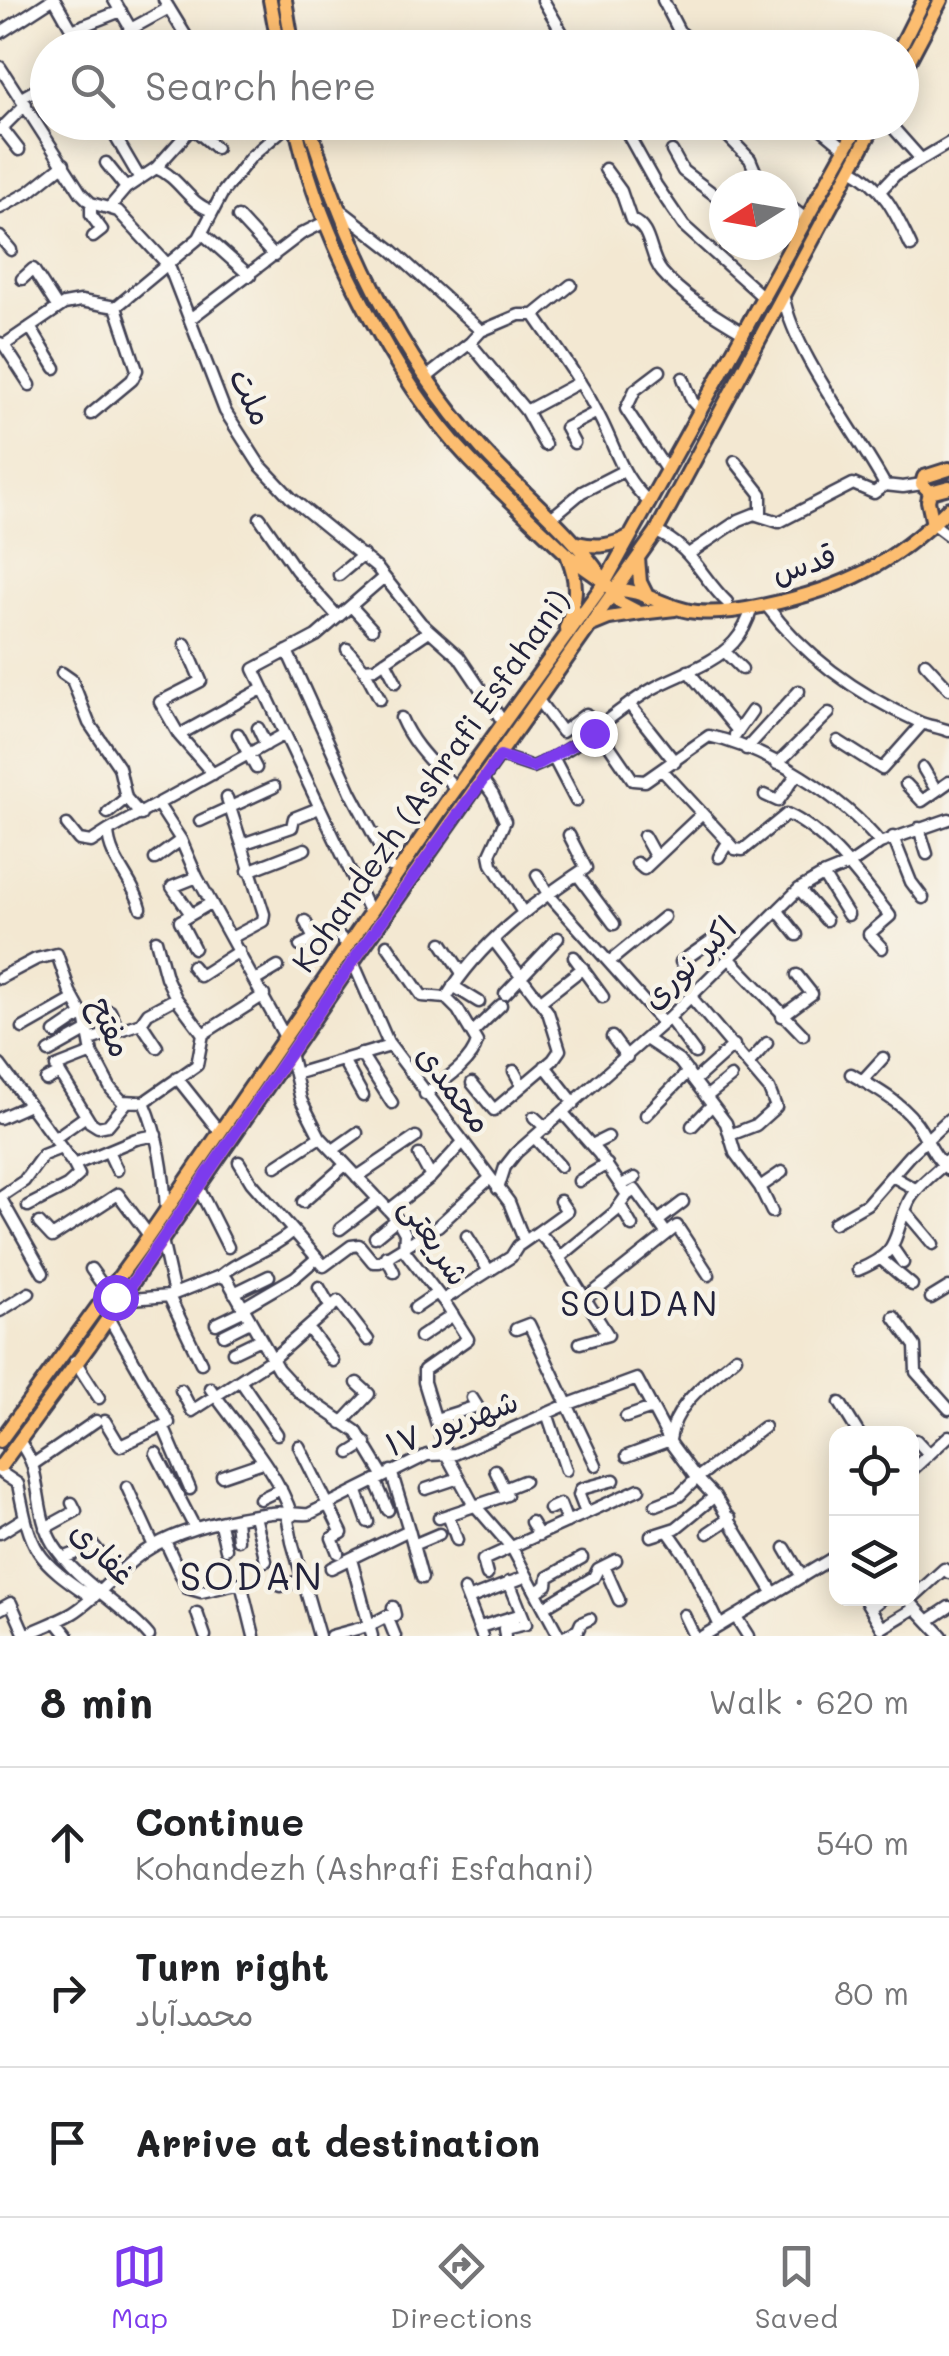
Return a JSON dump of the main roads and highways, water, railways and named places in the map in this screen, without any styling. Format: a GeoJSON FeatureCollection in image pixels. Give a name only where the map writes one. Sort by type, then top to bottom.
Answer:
{"type":"FeatureCollection","features":[{"type":"Feature","properties":{"kind":"main road"},"geometry":{"type":"LineString","coordinates":[[270,0],[276,30]]}},
{"type":"Feature","properties":{"kind":"main road"},"geometry":{"type":"LineString","coordinates":[[285,0],[290,30]]}},
{"type":"Feature","properties":{"kind":"main road"},"geometry":{"type":"LineString","coordinates":[[909,30],[924,0]]}},
{"type":"Feature","properties":{"kind":"main road"},"geometry":{"type":"LineString","coordinates":[[919,42],[941,0]]}},
{"type":"Feature","properties":{"kind":"main road"},"geometry":{"type":"LineString","coordinates":[[297,140],[324,222],[366,309],[412,385],[468,457],[610,586],[619,602],[640,613]]}},
{"type":"Feature","properties":{"kind":"main road"},"geometry":{"type":"LineString","coordinates":[[314,140],[336,208],[382,309],[481,448],[551,518],[570,548],[578,596],[561,643]]}},
{"type":"Feature","properties":{"kind":"main road","name":"Kohandezh (Ashrafi Esfahani)"},"geometry":{"type":"LineString","coordinates":[[799,231],[851,140]]}},
{"type":"Feature","properties":{"kind":"main road","name":"Kohandezh (Ashrafi Esfahani)"},"geometry":{"type":"LineString","coordinates":[[0,1469],[118,1302],[166,1210],[456,789],[561,643],[638,558],[656,532],[867,140]]}},
{"type":"Feature","properties":{"kind":"main road","name":"Kohandezh (Ashrafi Esfahani)"},"geometry":{"type":"LineString","coordinates":[[1,1437],[106,1290],[198,1187],[590,626],[632,535],[764,298],[780,260]]}},
{"type":"Feature","properties":{"kind":"main road"},"geometry":{"type":"LineString","coordinates":[[925,484],[949,469]]}},
{"type":"Feature","properties":{"kind":"main road"},"geometry":{"type":"LineString","coordinates":[[925,484],[949,487]]}},
{"type":"Feature","properties":{"kind":"main road"},"geometry":{"type":"LineString","coordinates":[[925,484],[933,524]]}},
{"type":"Feature","properties":{"kind":"main road"},"geometry":{"type":"LineString","coordinates":[[522,510],[532,499]]}},
{"type":"Feature","properties":{"kind":"main road","name":"قدس"},"geometry":{"type":"LineString","coordinates":[[676,609],[714,612],[822,592],[883,564],[949,508]]}},
{"type":"Feature","properties":{"kind":"main road"},"geometry":{"type":"LineString","coordinates":[[570,548],[616,544],[632,535]]}},
{"type":"Feature","properties":{"kind":"main road"},"geometry":{"type":"LineString","coordinates":[[638,558],[642,592],[648,599]]}},
{"type":"Feature","properties":{"kind":"main road"},"geometry":{"type":"LineString","coordinates":[[610,586],[676,609]]}},
{"type":"Feature","properties":{"kind":"main road"},"geometry":{"type":"LineString","coordinates":[[590,626],[609,618],[676,609]]}},
{"type":"Feature","properties":{"kind":"main road"},"geometry":{"type":"LineString","coordinates":[[118,1302],[115,1297],[150,1240]]}},
{"type":"Feature","properties":{"kind":"main road"},"geometry":{"type":"LineString","coordinates":[[89,1346],[106,1308],[102,1304],[92,1310]]}},
{"type":"Feature","properties":{"kind":"district","name":"SOUDAN"},"geometry":{"type":"Point","coordinates":[640,1304]}},
{"type":"Feature","properties":{"kind":"district","name":"SODAN"},"geometry":{"type":"Point","coordinates":[252,1577]}}]}
